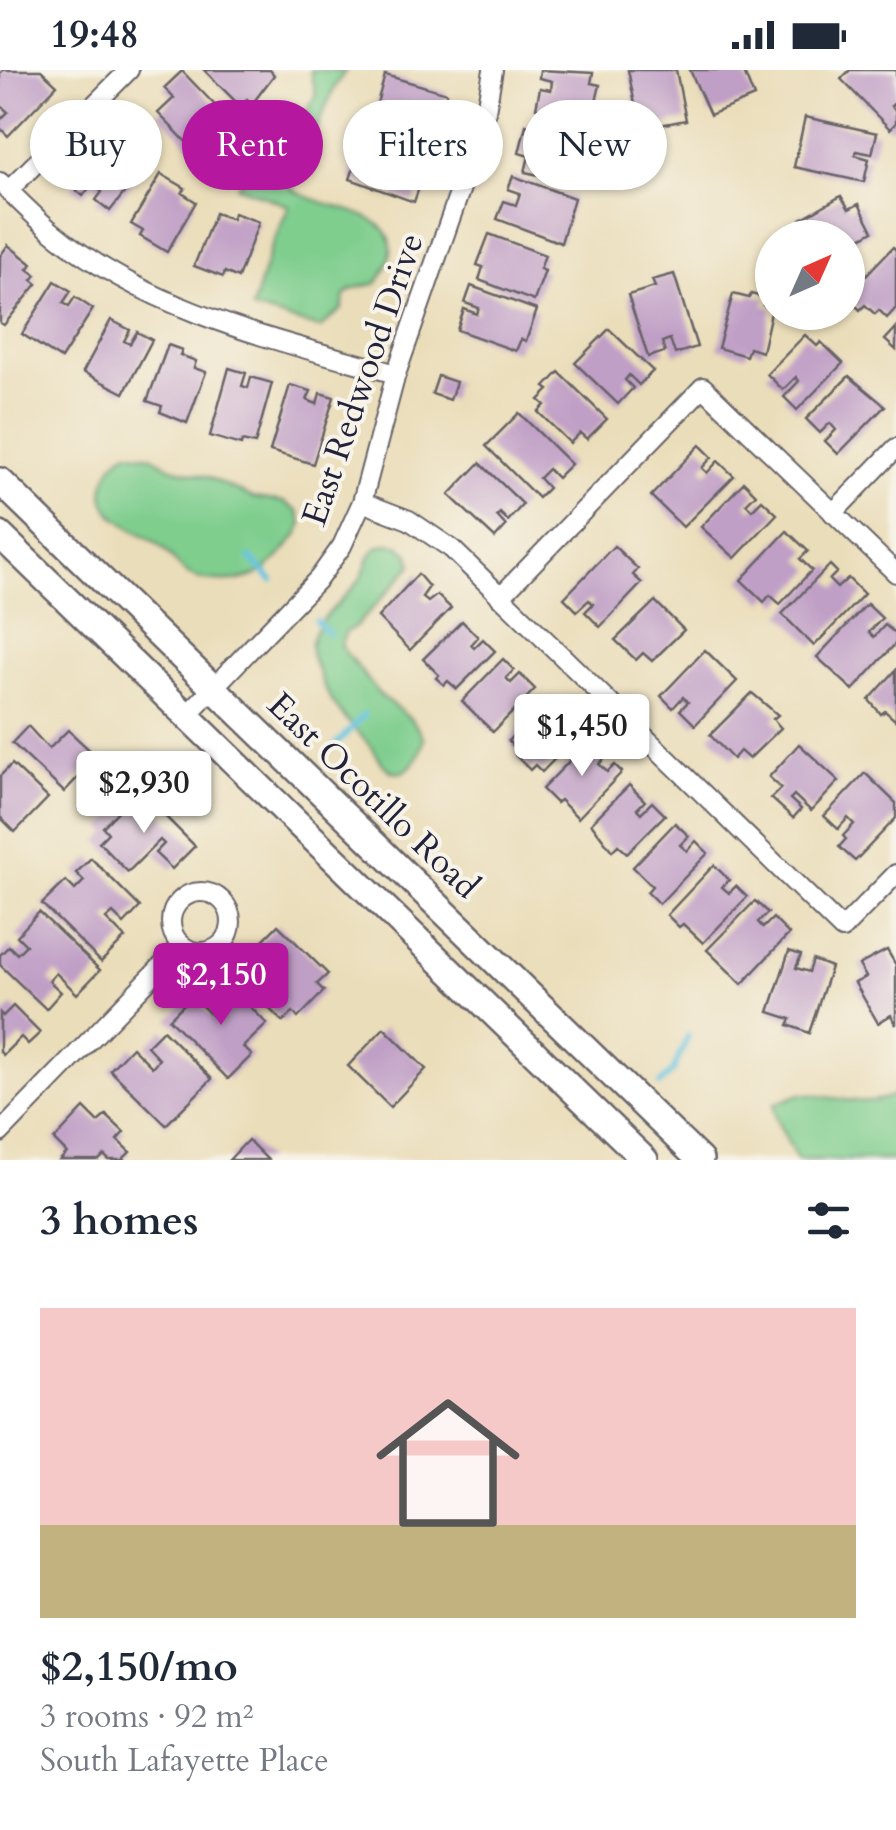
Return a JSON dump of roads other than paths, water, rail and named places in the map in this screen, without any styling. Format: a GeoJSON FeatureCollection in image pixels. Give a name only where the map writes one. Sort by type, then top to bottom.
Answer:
{"type":"FeatureCollection","features":[{"type":"Feature","properties":{"kind":"main road","name":"East Ocotillo Road"},"geometry":{"type":"LineString","coordinates":[[0,481],[700,1160]]}},
{"type":"Feature","properties":{"kind":"main road","name":"East Ocotillo Road"},"geometry":{"type":"LineString","coordinates":[[0,535],[644,1160]]}},
{"type":"Feature","properties":{"kind":"main road"},"geometry":{"type":"LineString","coordinates":[[452,972],[478,945]]}},
{"type":"Feature","properties":{"kind":"street"},"geometry":{"type":"LineString","coordinates":[[128,70],[4,186],[50,230],[105,269],[159,298],[234,328],[396,374]]}},
{"type":"Feature","properties":{"kind":"street","name":"East Redwood Drive"},"geometry":{"type":"LineString","coordinates":[[187,715],[319,578],[342,546],[362,502],[396,374],[484,122],[493,70]]}},
{"type":"Feature","properties":{"kind":"street"},"geometry":{"type":"LineString","coordinates":[[500,597],[704,388],[896,573]]}},
{"type":"Feature","properties":{"kind":"street"},"geometry":{"type":"LineString","coordinates":[[833,513],[896,448]]}},
{"type":"Feature","properties":{"kind":"street"},"geometry":{"type":"LineString","coordinates":[[362,502],[409,520],[431,534],[842,929],[896,874]]}},
{"type":"Feature","properties":{"kind":"street"},"geometry":{"type":"LineString","coordinates":[[0,1134],[182,945]]}},
{"type":"Feature","properties":{"kind":"waterway"},"geometry":{"type":"LineString","coordinates":[[250,558],[272,580]]}},
{"type":"Feature","properties":{"kind":"waterway"},"geometry":{"type":"LineString","coordinates":[[316,621],[329,634]]}},
{"type":"Feature","properties":{"kind":"waterway"},"geometry":{"type":"LineString","coordinates":[[332,749],[364,715]]}},
{"type":"Feature","properties":{"kind":"waterway"},"geometry":{"type":"LineString","coordinates":[[660,1084],[673,1071],[688,1036]]}}]}
